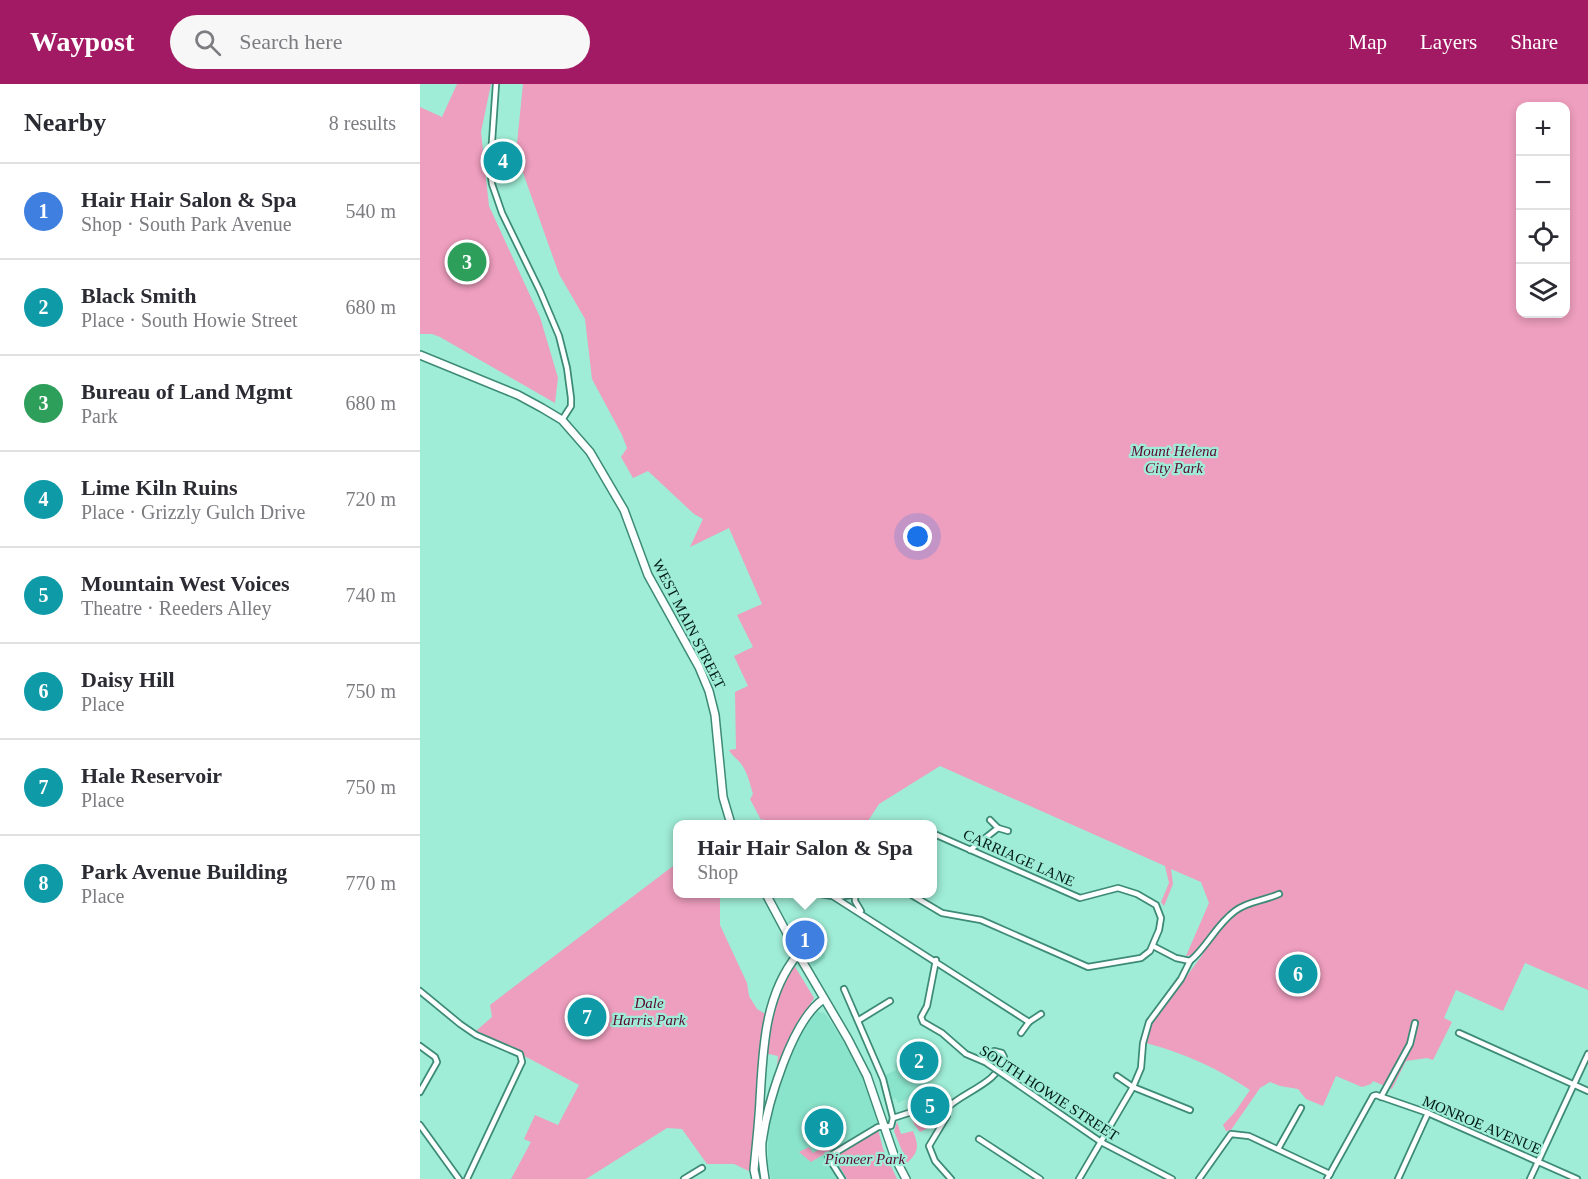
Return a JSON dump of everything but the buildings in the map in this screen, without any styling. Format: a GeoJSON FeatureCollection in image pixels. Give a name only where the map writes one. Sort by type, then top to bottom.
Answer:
{"type":"FeatureCollection","features":[{"type":"Feature","properties":{"kind":"street"},"geometry":{"type":"LineString","coordinates":[[420,355],[518,396],[562,420],[571,406],[567,368],[559,336],[502,213],[492,184],[490,170],[496,84]]}},
{"type":"Feature","properties":{"kind":"street","name":"WEST MAIN STREET"},"geometry":{"type":"LineString","coordinates":[[562,420],[590,452],[624,510],[648,575],[706,683],[715,715],[724,805],[729,820]]}},
{"type":"Feature","properties":{"kind":"street"},"geometry":{"type":"LineString","coordinates":[[990,820],[998,828],[1008,831]]}},
{"type":"Feature","properties":{"kind":"street"},"geometry":{"type":"LineString","coordinates":[[970,850],[998,828]]}},
{"type":"Feature","properties":{"kind":"street","name":"CARRIAGE LANE"},"geometry":{"type":"LineString","coordinates":[[937,835],[1080,898],[1118,888],[1143,896],[1156,905],[1160,913],[1161,924],[1153,946]]}},
{"type":"Feature","properties":{"kind":"street"},"geometry":{"type":"LineString","coordinates":[[1079,1179],[1133,1086],[1141,1068],[1143,1042],[1149,1022],[1181,979],[1190,961],[1197,956],[1209,938],[1234,912],[1256,900],[1279,894]]}},
{"type":"Feature","properties":{"kind":"street"},"geometry":{"type":"LineString","coordinates":[[768,898],[867,1076],[896,1158],[906,1179]]}},
{"type":"Feature","properties":{"kind":"street"},"geometry":{"type":"LineString","coordinates":[[836,898],[866,915],[1029,1022]]}},
{"type":"Feature","properties":{"kind":"street"},"geometry":{"type":"LineString","coordinates":[[856,898],[857,906],[866,915]]}},
{"type":"Feature","properties":{"kind":"street"},"geometry":{"type":"LineString","coordinates":[[917,898],[942,913],[981,920],[1088,967],[1141,958],[1153,946],[1190,961]]}},
{"type":"Feature","properties":{"kind":"street"},"geometry":{"type":"LineString","coordinates":[[754,1179],[762,1056],[767,1022],[781,979],[798,954]]}},
{"type":"Feature","properties":{"kind":"street","name":"SOUTH HOWIE STREET"},"geometry":{"type":"LineString","coordinates":[[936,960],[927,1006],[921,1017],[923,1022],[942,1033],[966,1054],[983,1061],[1101,1142],[1172,1179]]}},
{"type":"Feature","properties":{"kind":"street"},"geometry":{"type":"LineString","coordinates":[[844,989],[883,1079],[896,1117]]}},
{"type":"Feature","properties":{"kind":"street"},"geometry":{"type":"LineString","coordinates":[[420,991],[476,1035],[520,1054],[522,1062],[467,1179]]}},
{"type":"Feature","properties":{"kind":"street"},"geometry":{"type":"LineString","coordinates":[[765,1179],[763,1141],[779,1080],[791,1045],[805,1016],[824,999]]}},
{"type":"Feature","properties":{"kind":"street"},"geometry":{"type":"LineString","coordinates":[[859,1020],[890,1001]]}},
{"type":"Feature","properties":{"kind":"street"},"geometry":{"type":"LineString","coordinates":[[1021,1033],[1029,1022],[1041,1014]]}},
{"type":"Feature","properties":{"kind":"street"},"geometry":{"type":"LineString","coordinates":[[1199,1179],[1231,1134],[1249,1136],[1328,1176],[1373,1096],[1379,1096],[1410,1044],[1415,1023]]}},
{"type":"Feature","properties":{"kind":"street"},"geometry":{"type":"LineString","coordinates":[[1459,1033],[1588,1091]]}},
{"type":"Feature","properties":{"kind":"street"},"geometry":{"type":"LineString","coordinates":[[420,1046],[435,1057],[437,1062],[420,1092]]}},
{"type":"Feature","properties":{"kind":"street"},"geometry":{"type":"LineString","coordinates":[[842,1179],[828,1157],[878,1127],[891,1126],[896,1117],[921,1109],[945,1110],[990,1078],[1000,1067],[1004,1057],[1002,1053],[994,1051],[983,1061]]}},
{"type":"Feature","properties":{"kind":"street"},"geometry":{"type":"LineString","coordinates":[[1530,1179],[1588,1054]]}},
{"type":"Feature","properties":{"kind":"street"},"geometry":{"type":"LineString","coordinates":[[1118,1076],[1133,1086],[1190,1110]]}},
{"type":"Feature","properties":{"kind":"street","name":"MONROE AVENUE"},"geometry":{"type":"LineString","coordinates":[[1379,1096],[1428,1113],[1577,1179]]}},
{"type":"Feature","properties":{"kind":"street"},"geometry":{"type":"LineString","coordinates":[[1278,1149],[1301,1108]]}},
{"type":"Feature","properties":{"kind":"street"},"geometry":{"type":"LineString","coordinates":[[945,1110],[947,1116],[929,1146],[935,1161],[951,1179]]}},
{"type":"Feature","properties":{"kind":"street"},"geometry":{"type":"LineString","coordinates":[[1398,1179],[1428,1113]]}},
{"type":"Feature","properties":{"kind":"street"},"geometry":{"type":"LineString","coordinates":[[420,1125],[459,1179]]}},
{"type":"Feature","properties":{"kind":"street"},"geometry":{"type":"LineString","coordinates":[[979,1139],[1040,1179]]}},
{"type":"Feature","properties":{"kind":"street"},"geometry":{"type":"LineString","coordinates":[[684,1179],[702,1168]]}},
{"type":"Feature","properties":{"kind":"shaded area"},"geometry":{"type":"Polygon","coordinates":[[[818,924],[823,937],[825,958],[813,967],[796,937],[818,924]]]}},
{"type":"Feature","properties":{"kind":"shaded area"},"geometry":{"type":"Polygon","coordinates":[[[815,1011],[827,1016],[864,1079],[875,1111],[878,1129],[847,1179],[771,1179],[768,1146],[774,1105],[793,1047],[815,1011]]]}},
{"type":"Feature","properties":{"kind":"shaded area"},"geometry":{"type":"Polygon","coordinates":[[[912,1047],[926,1058],[928,1077],[934,1092],[933,1097],[913,1096],[898,1103],[896,1098],[893,1099],[885,1075],[896,1070],[895,1064],[912,1047]]]}},
{"type":"Feature","properties":{"kind":"green space"},"geometry":{"type":"Polygon","coordinates":[[[457,84],[491,84],[481,132],[489,206],[540,317],[558,378],[555,403],[440,337],[420,334],[420,107],[442,117],[457,84]]]}},
{"type":"Feature","properties":{"kind":"green space","name":"Mount Helena City Park"},"geometry":{"type":"Polygon","coordinates":[[[523,84],[1588,84],[1588,990],[1525,963],[1503,1011],[1456,990],[1444,1018],[1452,1022],[1433,1060],[1427,1058],[1406,1061],[1392,1089],[1373,1081],[1362,1087],[1336,1076],[1323,1106],[1306,1099],[1298,1089],[1270,1082],[1260,1088],[1231,1130],[1226,1131],[1223,1125],[1250,1090],[1200,1062],[1146,1043],[1150,1026],[1203,954],[1199,952],[1186,956],[1209,903],[1201,882],[1171,869],[1173,884],[1164,906],[1161,902],[1169,883],[1165,866],[940,766],[879,804],[869,820],[761,820],[750,799],[753,794],[746,772],[729,750],[736,749],[735,692],[748,686],[734,656],[753,647],[737,615],[762,604],[729,528],[690,547],[703,519],[694,514],[648,471],[633,478],[621,457],[627,448],[622,435],[592,379],[585,319],[559,274],[516,153],[523,84]]]}},
{"type":"Feature","properties":{"kind":"green space","name":"Dale Harris Park"},"geometry":{"type":"Polygon","coordinates":[[[673,866],[673,898],[720,898],[720,925],[747,983],[749,996],[757,1009],[767,1015],[759,1055],[758,1099],[751,1172],[734,1164],[707,1164],[682,1129],[667,1128],[586,1179],[511,1179],[531,1142],[524,1139],[535,1115],[558,1125],[579,1085],[476,1031],[492,1017],[490,1005],[673,866]]]}},
{"type":"Feature","properties":{"kind":"green space"},"geometry":{"type":"Polygon","coordinates":[[[794,965],[814,998],[795,1029],[776,1079],[778,1056],[764,1053],[774,1007],[782,985],[794,965]]]}},
{"type":"Feature","properties":{"kind":"green space"},"geometry":{"type":"Polygon","coordinates":[[[921,1109],[934,1111],[938,1123],[920,1132],[910,1113],[921,1109]]]}},
{"type":"Feature","properties":{"kind":"green space"},"geometry":{"type":"Polygon","coordinates":[[[897,1122],[901,1134],[913,1131],[916,1141],[916,1152],[907,1163],[894,1131],[897,1122]]]}},
{"type":"Feature","properties":{"kind":"green space","name":"Pioneer Park"},"geometry":{"type":"Polygon","coordinates":[[[878,1129],[883,1149],[897,1179],[847,1179],[836,1160],[838,1155],[853,1142],[878,1129]]]}},
{"type":"Feature","properties":{"kind":"green space"},"geometry":{"type":"Polygon","coordinates":[[[809,1147],[813,1153],[822,1148],[823,1150],[830,1147],[833,1149],[811,1162],[799,1152],[809,1147]]]}},
{"type":"Feature","properties":{"kind":"place","name":"Lime Kiln Ruins"},"geometry":{"type":"Point","coordinates":[503,161]}},
{"type":"Feature","properties":{"kind":"place","name":"Bureau of Land Mgmt"},"geometry":{"type":"Point","coordinates":[467,262]}},
{"type":"Feature","properties":{"kind":"place","name":"Hair Hair Salon & Spa"},"geometry":{"type":"Point","coordinates":[805,940]}},
{"type":"Feature","properties":{"kind":"place","name":"Daisy Hill"},"geometry":{"type":"Point","coordinates":[1298,974]}},
{"type":"Feature","properties":{"kind":"place","name":"Hale Reservoir"},"geometry":{"type":"Point","coordinates":[587,1017]}},
{"type":"Feature","properties":{"kind":"place","name":"Black Smith"},"geometry":{"type":"Point","coordinates":[919,1061]}},
{"type":"Feature","properties":{"kind":"place","name":"Mountain West Voices"},"geometry":{"type":"Point","coordinates":[930,1106]}},
{"type":"Feature","properties":{"kind":"place","name":"Park Avenue Building"},"geometry":{"type":"Point","coordinates":[824,1128]}}]}
